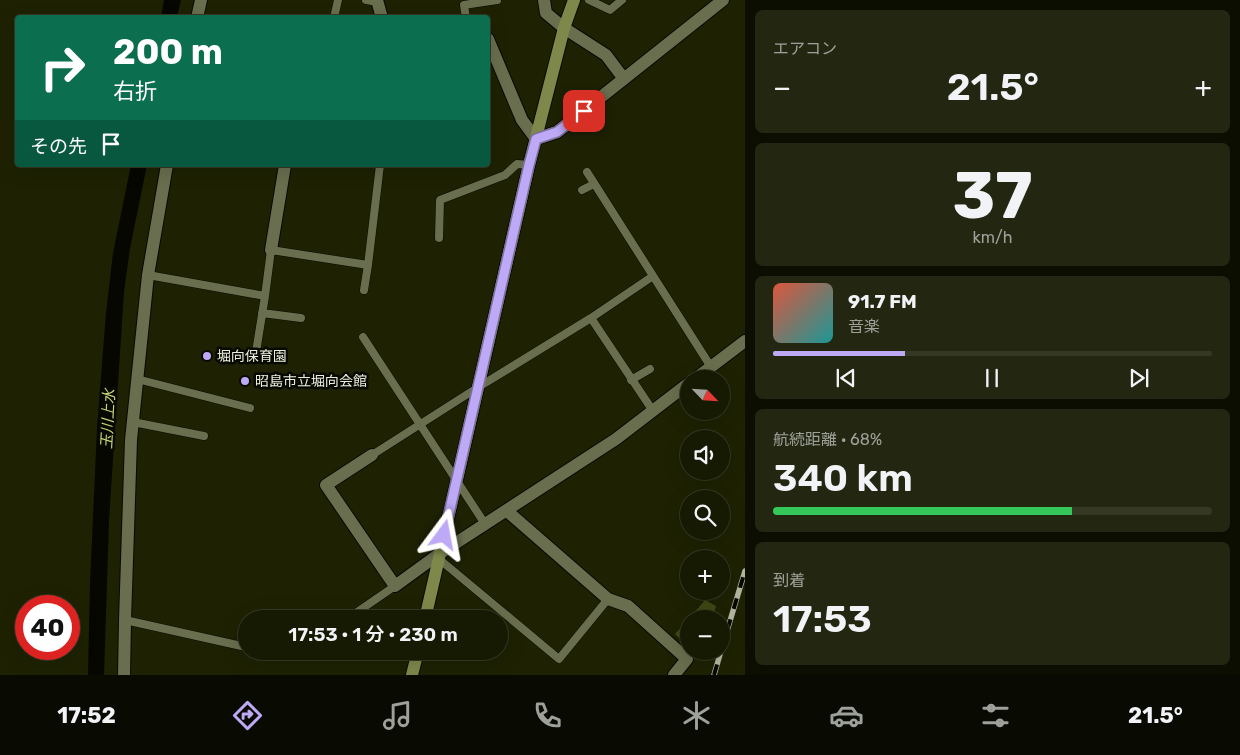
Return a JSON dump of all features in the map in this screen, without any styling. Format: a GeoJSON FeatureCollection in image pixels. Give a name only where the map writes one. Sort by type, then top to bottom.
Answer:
{"type":"FeatureCollection","features":[{"type":"Feature","properties":{"kind":"street"},"geometry":{"type":"LineString","coordinates":[[198,15],[200,0]]}},
{"type":"Feature","properties":{"kind":"street"},"geometry":{"type":"LineString","coordinates":[[544,0],[546,13],[564,28],[606,55],[624,79]]}},
{"type":"Feature","properties":{"kind":"street"},"geometry":{"type":"LineString","coordinates":[[427,610],[529,165],[564,28],[574,0]]}},
{"type":"Feature","properties":{"kind":"street"},"geometry":{"type":"LineString","coordinates":[[536,139],[557,132],[723,0]]}},
{"type":"Feature","properties":{"kind":"street"},"geometry":{"type":"LineString","coordinates":[[374,1],[381,15]]}},
{"type":"Feature","properties":{"kind":"street"},"geometry":{"type":"LineString","coordinates":[[490,44],[522,120],[536,139]]}},
{"type":"Feature","properties":{"kind":"street"},"geometry":{"type":"LineString","coordinates":[[124,675],[133,422],[148,275],[167,167]]}},
{"type":"Feature","properties":{"kind":"street"},"geometry":{"type":"LineString","coordinates":[[271,250],[285,167]]}},
{"type":"Feature","properties":{"kind":"street"},"geometry":{"type":"LineString","coordinates":[[706,370],[745,341]]}},
{"type":"Feature","properties":{"kind":"street"},"geometry":{"type":"LineString","coordinates":[[372,455],[326,485],[395,586],[616,439],[680,390]]}},
{"type":"Feature","properties":{"kind":"street"},"geometry":{"type":"LineString","coordinates":[[507,511],[608,599],[628,606],[687,659],[674,675]]}},
{"type":"Feature","properties":{"kind":"street"},"geometry":{"type":"LineString","coordinates":[[412,675],[416,660]]}},
{"type":"Feature","properties":{"kind":"lane"},"geometry":{"type":"LineString","coordinates":[[335,15],[338,0]]}},
{"type":"Feature","properties":{"kind":"lane"},"geometry":{"type":"LineString","coordinates":[[466,15],[464,5],[497,0]]}},
{"type":"Feature","properties":{"kind":"lane"},"geometry":{"type":"LineString","coordinates":[[589,0],[610,10],[622,0]]}},
{"type":"Feature","properties":{"kind":"lane"},"geometry":{"type":"LineString","coordinates":[[439,238],[440,200],[504,175],[518,164],[529,165]]}},
{"type":"Feature","properties":{"kind":"lane"},"geometry":{"type":"LineString","coordinates":[[364,290],[380,167]]}},
{"type":"Feature","properties":{"kind":"lane"},"geometry":{"type":"LineString","coordinates":[[587,172],[711,366]]}},
{"type":"Feature","properties":{"kind":"lane"},"geometry":{"type":"LineString","coordinates":[[582,190],[594,184]]}},
{"type":"Feature","properties":{"kind":"lane"},"geometry":{"type":"LineString","coordinates":[[256,352],[271,250],[368,265]]}},
{"type":"Feature","properties":{"kind":"lane"},"geometry":{"type":"LineString","coordinates":[[148,275],[264,296]]}},
{"type":"Feature","properties":{"kind":"lane"},"geometry":{"type":"LineString","coordinates":[[372,455],[591,318],[653,276]]}},
{"type":"Feature","properties":{"kind":"lane"},"geometry":{"type":"LineString","coordinates":[[262,313],[301,318]]}},
{"type":"Feature","properties":{"kind":"lane"},"geometry":{"type":"LineString","coordinates":[[591,318],[653,411]]}},
{"type":"Feature","properties":{"kind":"lane"},"geometry":{"type":"LineString","coordinates":[[363,337],[486,524]]}},
{"type":"Feature","properties":{"kind":"lane"},"geometry":{"type":"LineString","coordinates":[[631,380],[650,369]]}},
{"type":"Feature","properties":{"kind":"lane"},"geometry":{"type":"LineString","coordinates":[[137,379],[250,408]]}},
{"type":"Feature","properties":{"kind":"lane"},"geometry":{"type":"LineString","coordinates":[[133,422],[204,436]]}},
{"type":"Feature","properties":{"kind":"lane"},"geometry":{"type":"LineString","coordinates":[[439,556],[559,659],[608,599]]}},
{"type":"Feature","properties":{"kind":"lane"},"geometry":{"type":"LineString","coordinates":[[360,610],[395,586]]}},
{"type":"Feature","properties":{"kind":"lane"},"geometry":{"type":"LineString","coordinates":[[125,620],[238,645]]}},
{"type":"Feature","properties":{"kind":"green space"},"geometry":{"type":"Polygon","coordinates":[[[705,600],[716,606],[715,610],[697,610],[705,600]]]}},
{"type":"Feature","properties":{"kind":"green space"},"geometry":{"type":"Polygon","coordinates":[[[680,629],[680,639],[675,634],[680,629]]]}},
{"type":"Feature","properties":{"kind":"water"},"geometry":{"type":"Polygon","coordinates":[[[164,0],[181,0],[177,15],[161,15],[164,0]]]}},
{"type":"Feature","properties":{"kind":"water","name":"玉川上水"},"geometry":{"type":"Polygon","coordinates":[[[131,167],[147,167],[130,248],[124,292],[109,520],[104,675],[88,675],[97,428],[106,313],[113,253],[131,167]]]}},
{"type":"Feature","properties":{"kind":"railway"},"geometry":{"type":"LineString","coordinates":[[730,621],[745,571]]}},
{"type":"Feature","properties":{"kind":"railway"},"geometry":{"type":"LineString","coordinates":[[714,675],[718,660]]}},
{"type":"Feature","properties":{"kind":"place","name":"堀向保育園"},"geometry":{"type":"Point","coordinates":[207,356]}},
{"type":"Feature","properties":{"kind":"place","name":"昭島市立堀向会館"},"geometry":{"type":"Point","coordinates":[245,381]}},
{"type":"Feature","properties":{"kind":"route"},"geometry":{"type":"LineString","coordinates":[[444,535],[536,139],[557,132],[584,111]]}}]}
